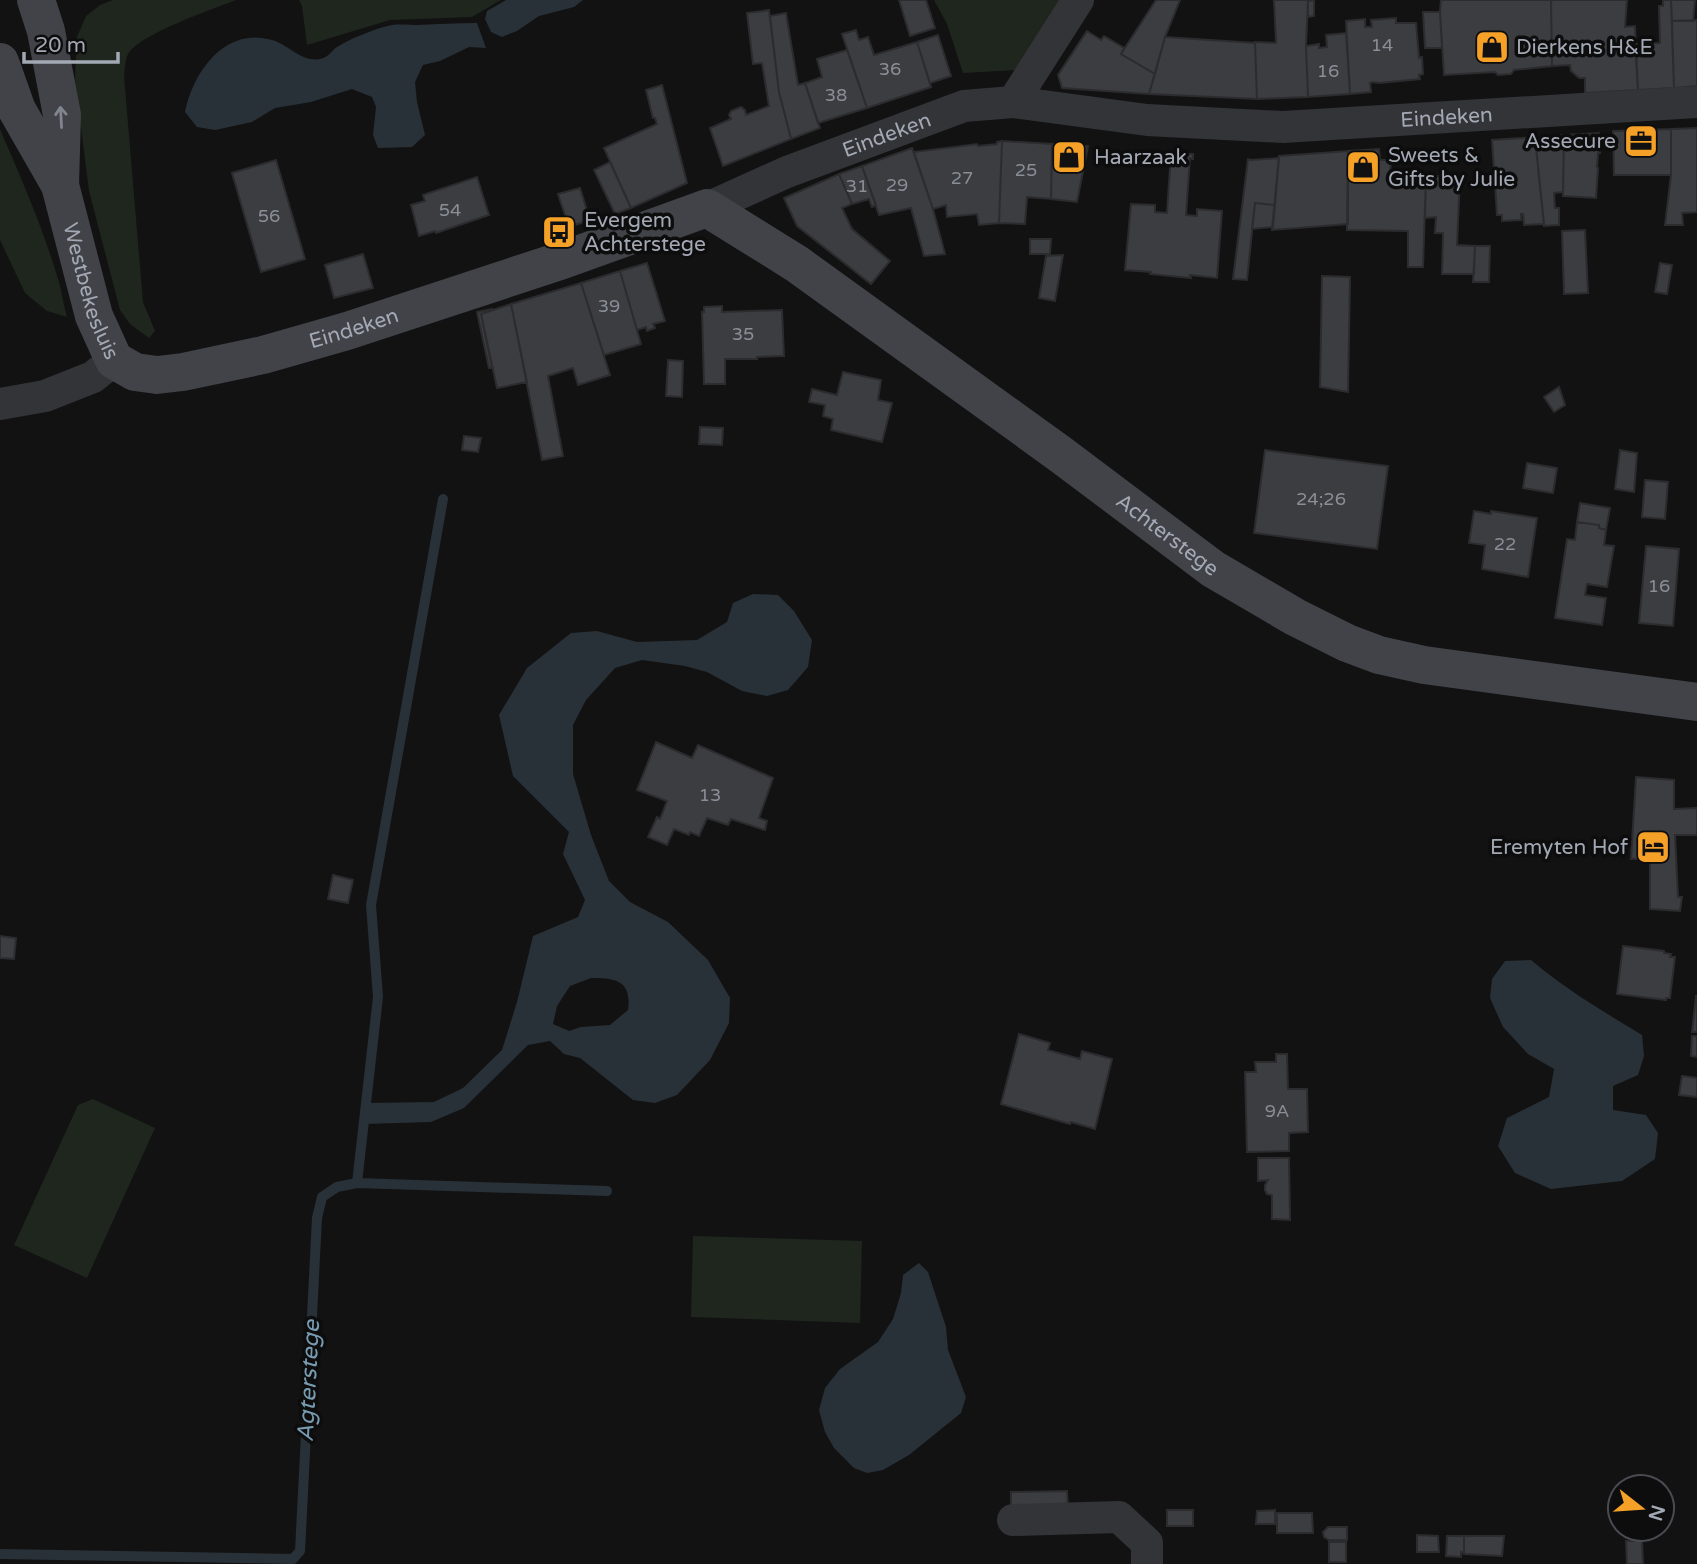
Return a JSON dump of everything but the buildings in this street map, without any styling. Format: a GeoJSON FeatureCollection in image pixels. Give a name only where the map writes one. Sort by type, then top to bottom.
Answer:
{"type":"FeatureCollection","features":[{"type":"Feature","properties":{"kind":"street","name":"Westbekesluis"},"geometry":{"type":"LineString","coordinates":[[36,0],[46,31],[62,115],[60,185]]}},
{"type":"Feature","properties":{"kind":"street"},"geometry":{"type":"LineString","coordinates":[[1013,102],[1078,0]]}},
{"type":"Feature","properties":{"kind":"street","name":"Westbekesluis"},"geometry":{"type":"LineString","coordinates":[[0,62],[17,110],[60,185],[94,316],[114,360],[93,377],[45,396],[0,404]]}},
{"type":"Feature","properties":{"kind":"street","name":"Eindeken"},"geometry":{"type":"LineString","coordinates":[[114,360],[135,372],[157,375],[183,372],[263,355],[347,331],[563,260],[706,208],[787,172],[964,106],[1013,102],[1147,120],[1283,127],[1697,102]]}},
{"type":"Feature","properties":{"kind":"street","name":"Achterstege"},"geometry":{"type":"LineString","coordinates":[[706,208],[797,264],[1060,454],[1213,569],[1305,623],[1380,655],[1424,665],[1697,702]]}},
{"type":"Feature","properties":{"kind":"street"},"geometry":{"type":"LineString","coordinates":[[1013,1520],[1119,1517],[1147,1543],[1147,1564]]}},
{"type":"Feature","properties":{"kind":"shaded area"},"geometry":{"type":"Polygon","coordinates":[[[113,0],[236,0],[147,38],[128,54],[126,59],[124,76],[143,302],[155,331],[149,338],[130,324],[120,310],[89,191],[75,80],[77,37],[86,16],[100,5],[113,0]]]}},
{"type":"Feature","properties":{"kind":"shaded area"},"geometry":{"type":"Polygon","coordinates":[[[299,0],[501,0],[472,17],[390,20],[307,45],[299,0]]]}},
{"type":"Feature","properties":{"kind":"shaded area"},"geometry":{"type":"Polygon","coordinates":[[[506,0],[583,0],[574,7],[539,16],[517,31],[502,37],[491,32],[485,19],[487,11],[506,0]]]}},
{"type":"Feature","properties":{"kind":"shaded area"},"geometry":{"type":"Polygon","coordinates":[[[934,0],[1062,0],[1020,70],[963,73],[947,24],[934,0]]]}},
{"type":"Feature","properties":{"kind":"shaded area"},"geometry":{"type":"Polygon","coordinates":[[[477,23],[486,48],[469,47],[440,61],[423,65],[415,82],[425,135],[412,147],[378,148],[373,135],[376,107],[372,97],[352,89],[311,102],[275,108],[252,122],[215,130],[197,127],[185,112],[195,82],[204,68],[226,46],[240,40],[255,37],[272,40],[301,56],[320,59],[356,37],[387,26],[477,23]]]}},
{"type":"Feature","properties":{"kind":"shaded area"},"geometry":{"type":"Polygon","coordinates":[[[0,129],[46,241],[67,317],[47,311],[25,293],[0,240],[0,129]]]}},
{"type":"Feature","properties":{"kind":"shaded area"},"geometry":{"type":"Polygon","coordinates":[[[753,594],[778,595],[794,611],[812,640],[808,667],[788,690],[767,696],[742,691],[707,672],[642,660],[615,668],[586,700],[573,725],[573,774],[591,835],[609,881],[630,902],[668,922],[708,960],[730,998],[729,1023],[710,1060],[677,1095],[655,1103],[633,1100],[580,1058],[564,1054],[550,1041],[528,1045],[464,1108],[431,1122],[364,1124],[366,1103],[434,1102],[463,1088],[502,1050],[533,936],[578,917],[585,900],[563,854],[569,832],[513,776],[499,715],[527,668],[571,633],[597,631],[637,642],[697,640],[727,622],[733,603],[753,594]],[[591,978],[570,986],[557,1006],[553,1024],[569,1031],[581,1027],[610,1025],[628,1010],[629,1000],[624,987],[614,980],[591,978]]]}},
{"type":"Feature","properties":{"kind":"shaded area"},"geometry":{"type":"Polygon","coordinates":[[[1531,960],[1599,1009],[1642,1035],[1644,1056],[1638,1075],[1613,1086],[1613,1110],[1646,1115],[1658,1133],[1655,1159],[1622,1181],[1551,1189],[1515,1173],[1498,1146],[1507,1118],[1549,1097],[1554,1069],[1528,1054],[1503,1027],[1490,998],[1492,979],[1505,961],[1531,960]]]}},
{"type":"Feature","properties":{"kind":"shaded area"},"geometry":{"type":"Polygon","coordinates":[[[93,1099],[155,1128],[87,1278],[14,1245],[78,1105],[93,1099]]]}},
{"type":"Feature","properties":{"kind":"shaded area"},"geometry":{"type":"Polygon","coordinates":[[[693,1236],[862,1241],[860,1323],[691,1317],[693,1236]]]}},
{"type":"Feature","properties":{"kind":"shaded area"},"geometry":{"type":"Polygon","coordinates":[[[919,1263],[928,1272],[946,1327],[948,1350],[966,1397],[961,1413],[909,1455],[883,1470],[867,1473],[854,1468],[834,1448],[825,1432],[819,1410],[825,1388],[840,1369],[878,1342],[893,1319],[903,1275],[919,1263]]]}},
{"type":"Feature","properties":{"kind":"waterway"},"geometry":{"type":"LineString","coordinates":[[357,1183],[378,997],[371,905],[443,499]]}},
{"type":"Feature","properties":{"kind":"waterway","name":"Agterstege"},"geometry":{"type":"LineString","coordinates":[[0,1554],[293,1559],[300,1551],[317,1218],[322,1197],[337,1187],[357,1183],[607,1191]]}},
{"type":"Feature","properties":{"kind":"place","name":"Dierkens H&E"},"geometry":{"type":"Point","coordinates":[1492,47]}},
{"type":"Feature","properties":{"kind":"place","name":"Assecure"},"geometry":{"type":"Point","coordinates":[1641,141]}},
{"type":"Feature","properties":{"kind":"place","name":"Haarzaak"},"geometry":{"type":"Point","coordinates":[1069,157]}},
{"type":"Feature","properties":{"kind":"place","name":"Sweets & Gifts by Julie"},"geometry":{"type":"Point","coordinates":[1363,167]}},
{"type":"Feature","properties":{"kind":"place","name":"Evergem Achterstege"},"geometry":{"type":"Point","coordinates":[559,232]}},
{"type":"Feature","properties":{"kind":"place","name":"Eremyten Hof"},"geometry":{"type":"Point","coordinates":[1653,847]}}]}
